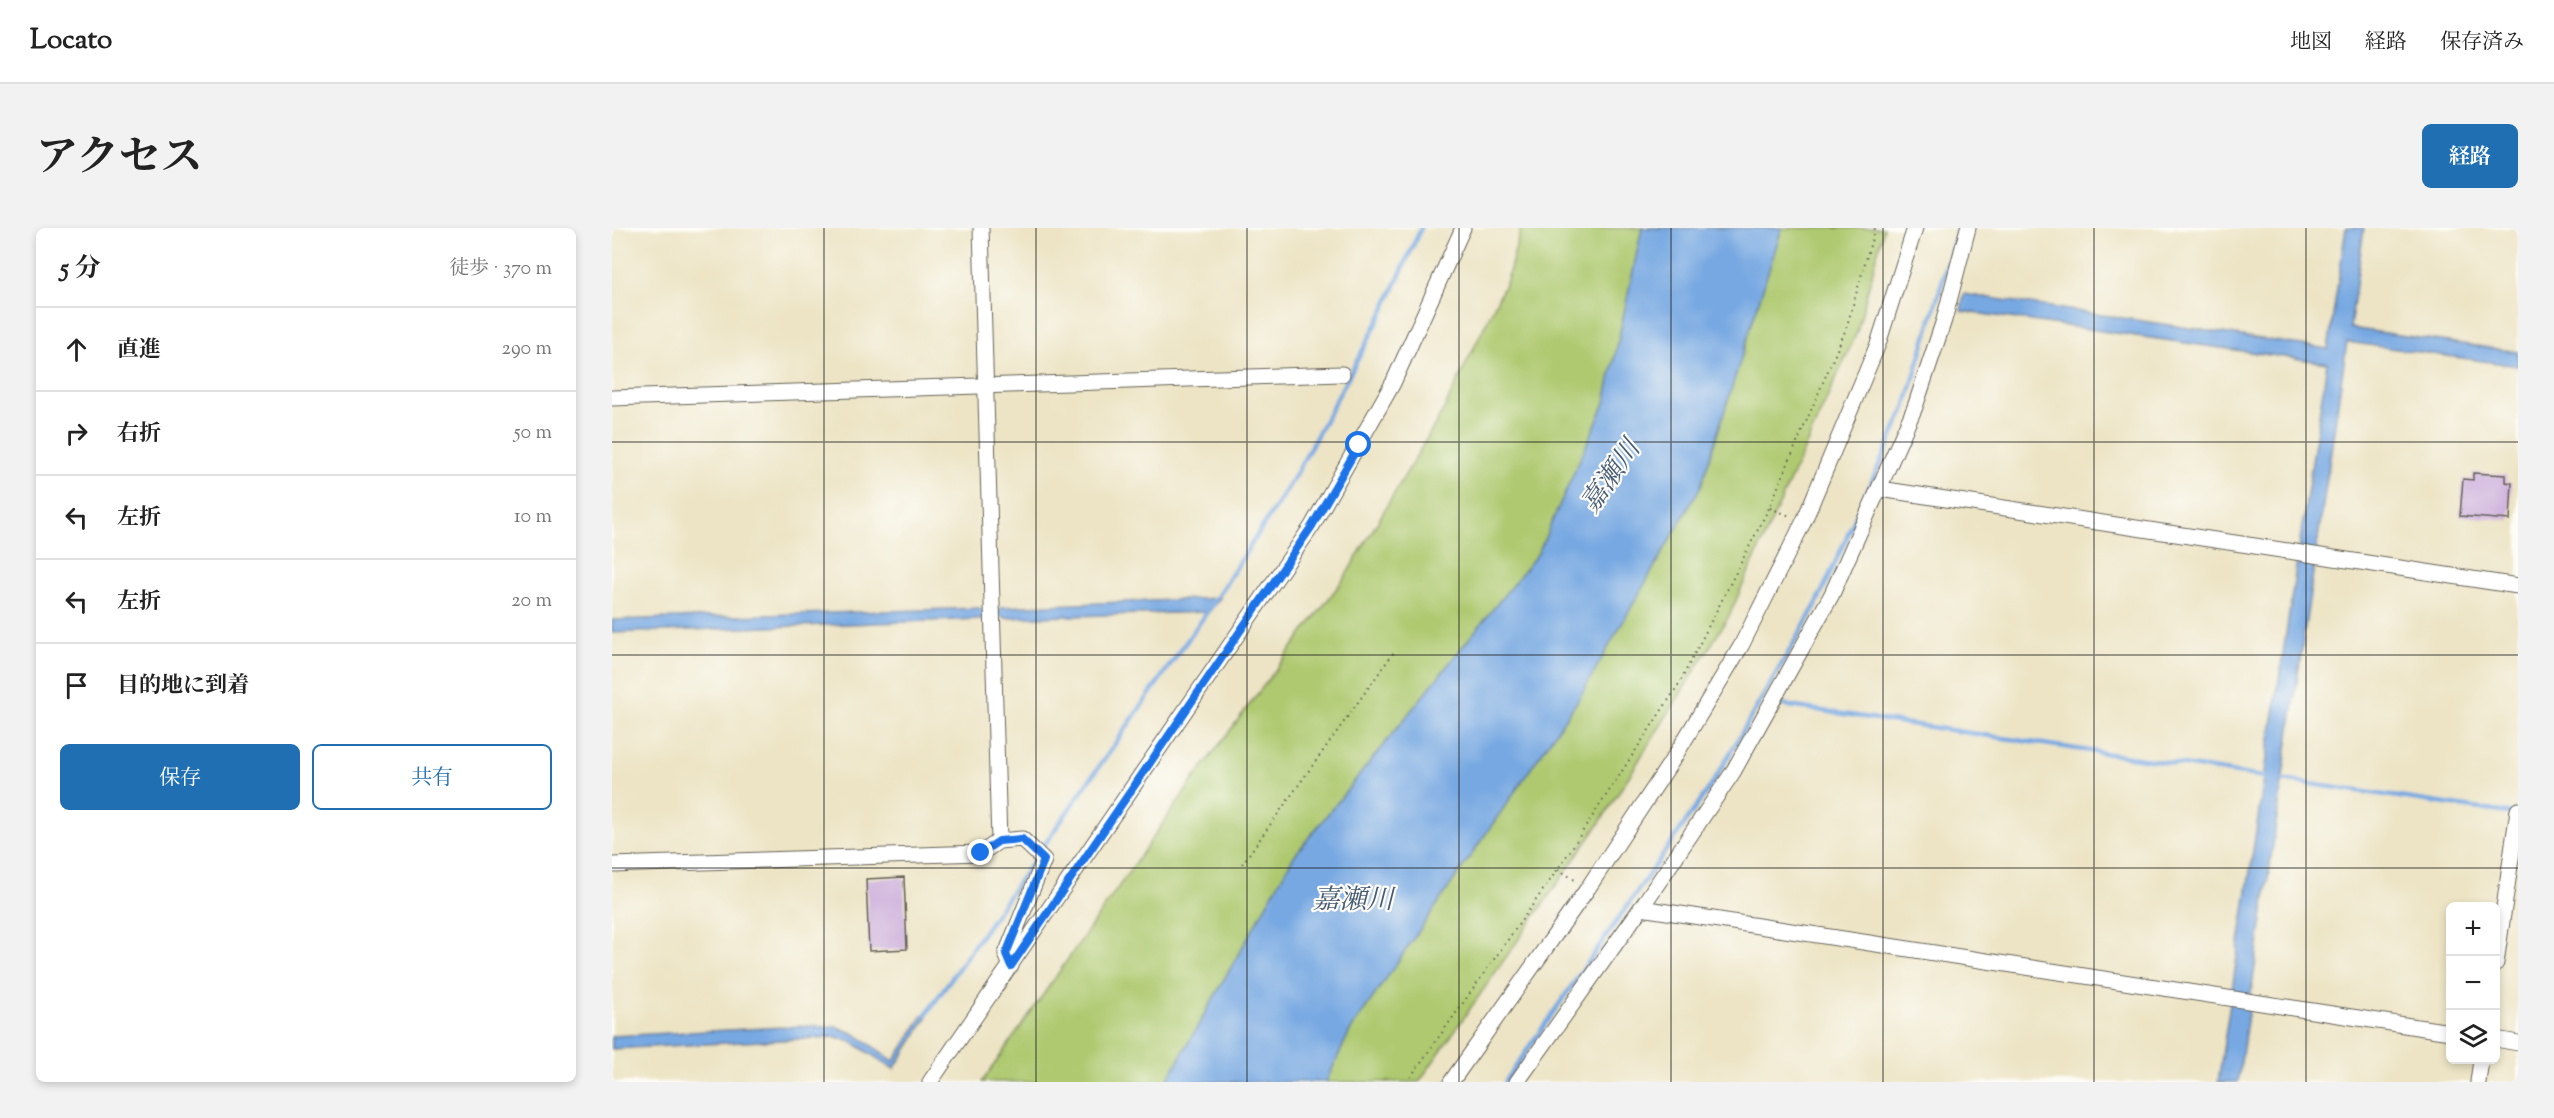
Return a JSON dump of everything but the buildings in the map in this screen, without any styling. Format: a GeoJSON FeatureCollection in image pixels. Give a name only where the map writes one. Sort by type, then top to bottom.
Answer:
{"type":"FeatureCollection","features":[{"type":"Feature","properties":{"kind":"street"},"geometry":{"type":"LineString","coordinates":[[981,228],[999,841]]}},
{"type":"Feature","properties":{"kind":"street"},"geometry":{"type":"LineString","coordinates":[[930,1082],[1312,526],[1392,383],[1454,253],[1463,228]]}},
{"type":"Feature","properties":{"kind":"street"},"geometry":{"type":"LineString","coordinates":[[1451,1082],[1588,888],[1676,756],[1741,646],[1804,521],[1878,344],[1915,228]]}},
{"type":"Feature","properties":{"kind":"street"},"geometry":{"type":"LineString","coordinates":[[1517,1082],[1641,908],[1733,772],[1832,594],[1916,407],[1944,320],[1968,228]]}},
{"type":"Feature","properties":{"kind":"street"},"geometry":{"type":"LineString","coordinates":[[612,398],[1342,374]]}},
{"type":"Feature","properties":{"kind":"street"},"geometry":{"type":"LineString","coordinates":[[1880,489],[2518,586]]}},
{"type":"Feature","properties":{"kind":"street"},"geometry":{"type":"LineString","coordinates":[[2497,956],[2517,815]]}},
{"type":"Feature","properties":{"kind":"street"},"geometry":{"type":"LineString","coordinates":[[612,865],[981,853],[999,841],[1022,839],[1044,860],[1006,954],[1011,966]]}},
{"type":"Feature","properties":{"kind":"street"},"geometry":{"type":"LineString","coordinates":[[1641,908],[2446,1031]]}},
{"type":"Feature","properties":{"kind":"street"},"geometry":{"type":"LineString","coordinates":[[2500,1040],[2518,1042]]}},
{"type":"Feature","properties":{"kind":"street"},"geometry":{"type":"LineString","coordinates":[[2478,1082],[2480,1064]]}},
{"type":"Feature","properties":{"kind":"path"},"geometry":{"type":"LineString","coordinates":[[1407,1082],[1558,869],[1679,684],[1769,508],[1845,328],[1875,228]]}},
{"type":"Feature","properties":{"kind":"path"},"geometry":{"type":"LineString","coordinates":[[1769,508],[1804,521]]}},
{"type":"Feature","properties":{"kind":"path"},"geometry":{"type":"LineString","coordinates":[[1242,864],[1394,652]]}},
{"type":"Feature","properties":{"kind":"path"},"geometry":{"type":"LineString","coordinates":[[1558,869],[1588,888]]}},
{"type":"Feature","properties":{"kind":"green space"},"geometry":{"type":"Polygon","coordinates":[[[1521,228],[1661,228],[1619,410],[1539,573],[1189,1082],[982,1082],[1196,776],[1345,577],[1443,411],[1507,280],[1521,228]]]}},
{"type":"Feature","properties":{"kind":"green space"},"geometry":{"type":"Polygon","coordinates":[[[1762,228],[1884,228],[1857,332],[1728,618],[1599,824],[1419,1082],[1300,1082],[1762,228]]]}},
{"type":"Feature","properties":{"kind":"water","name":"嘉瀬川"},"geometry":{"type":"Polygon","coordinates":[[[1642,228],[1782,228],[1701,486],[1578,700],[1350,1031],[1326,1082],[1166,1082],[1294,856],[1538,553],[1605,403],[1642,228]]]}},
{"type":"Feature","properties":{"kind":"water"},"geometry":{"type":"Polygon","coordinates":[[[2346,228],[2364,228],[2350,328],[2518,352],[2518,366],[2347,342],[2238,1082],[2218,1082],[2327,363],[1961,311],[1964,294],[2328,349],[2346,228]]]}},
{"type":"Feature","properties":{"kind":"water"},"geometry":{"type":"Polygon","coordinates":[[[1220,598],[1209,612],[1003,618],[997,613],[1002,607],[1220,598]]]}},
{"type":"Feature","properties":{"kind":"water"},"geometry":{"type":"Polygon","coordinates":[[[980,608],[986,613],[981,619],[612,633],[612,620],[980,608]]]}},
{"type":"Feature","properties":{"kind":"water"},"geometry":{"type":"Polygon","coordinates":[[[924,1014],[927,1018],[894,1069],[852,1042],[836,1037],[612,1049],[612,1036],[805,1026],[837,1027],[855,1034],[894,1061],[924,1014]]]}},
{"type":"Feature","properties":{"kind":"waterway"},"geometry":{"type":"LineString","coordinates":[[1042,848],[1212,605],[1294,478],[1383,312],[1421,228]]}},
{"type":"Feature","properties":{"kind":"waterway"},"geometry":{"type":"LineString","coordinates":[[1505,1082],[1714,781],[1817,603],[1905,408],[1958,228]]}},
{"type":"Feature","properties":{"kind":"waterway"},"geometry":{"type":"LineString","coordinates":[[1783,705],[2264,777]]}},
{"type":"Feature","properties":{"kind":"waterway"},"geometry":{"type":"LineString","coordinates":[[2283,780],[2515,814]]}},
{"type":"Feature","properties":{"kind":"waterway"},"geometry":{"type":"LineString","coordinates":[[925,1016],[1033,861]]}},
{"type":"Feature","properties":{"kind":"route"},"geometry":{"type":"LineString","coordinates":[[981,853],[999,841],[1022,839],[1044,860],[1006,954],[1011,966],[1312,526],[1359,445]]}}]}
